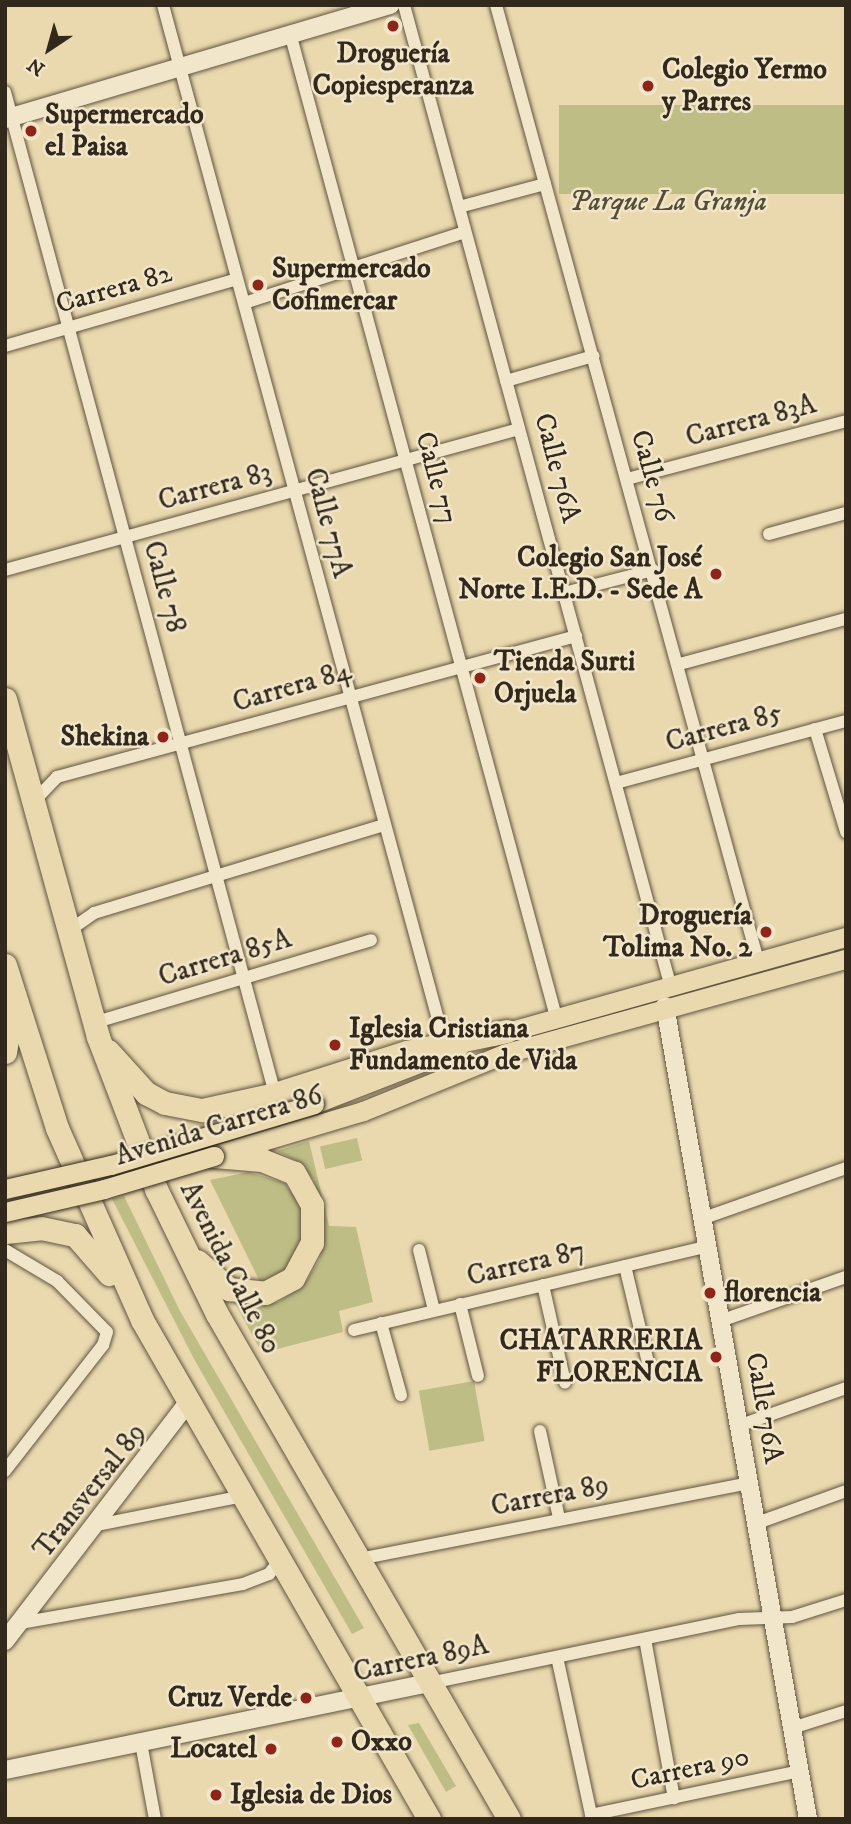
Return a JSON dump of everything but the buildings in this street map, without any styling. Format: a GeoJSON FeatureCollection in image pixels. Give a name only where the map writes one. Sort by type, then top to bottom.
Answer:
{"type":"FeatureCollection","features":[{"type":"Feature","properties":{"kind":"highway","name":"Avenida Calle 80"},"geometry":{"type":"LineString","coordinates":[[5,699],[95,1030],[136,1145],[180,1244],[509,1819]]}},
{"type":"Feature","properties":{"kind":"highway"},"geometry":{"type":"LineString","coordinates":[[5,965],[57,1128],[142,1320],[187,1404],[429,1819]]}},
{"type":"Feature","properties":{"kind":"highway"},"geometry":{"type":"LineString","coordinates":[[5,1052],[14,995]]}},
{"type":"Feature","properties":{"kind":"highway"},"geometry":{"type":"LineString","coordinates":[[95,1030],[136,1085],[165,1102],[188,1109],[217,1109],[507,1031]]}},
{"type":"Feature","properties":{"kind":"highway"},"geometry":{"type":"LineString","coordinates":[[180,1244],[212,1278],[240,1293],[274,1290],[293,1278],[312,1243],[308,1193],[285,1167],[248,1159],[214,1156]]}},
{"type":"Feature","properties":{"kind":"highway"},"geometry":{"type":"LineString","coordinates":[[5,1232],[41,1228],[75,1236],[91,1248],[142,1320]]}},
{"type":"Feature","properties":{"kind":"main road"},"geometry":{"type":"LineString","coordinates":[[507,1031],[846,937]]}},
{"type":"Feature","properties":{"kind":"main road","name":"Avenida Carrera 86"},"geometry":{"type":"LineString","coordinates":[[5,1212],[104,1189],[318,1126],[506,1053],[665,1006],[846,959]]}},
{"type":"Feature","properties":{"kind":"main road","name":"Avenida Carrera 86"},"geometry":{"type":"LineString","coordinates":[[5,1189],[111,1165],[314,1104],[445,1048]]}},
{"type":"Feature","properties":{"kind":"street","name":"Calle 77A"},"geometry":{"type":"LineString","coordinates":[[163,5],[445,1048]]}},
{"type":"Feature","properties":{"kind":"street"},"geometry":{"type":"LineString","coordinates":[[8,118],[179,65],[391,5]]}},
{"type":"Feature","properties":{"kind":"street","name":"Calle 76A"},"geometry":{"type":"LineString","coordinates":[[404,5],[670,984]]}},
{"type":"Feature","properties":{"kind":"street","name":"Calle 76"},"geometry":{"type":"LineString","coordinates":[[496,5],[680,664],[758,961]]}},
{"type":"Feature","properties":{"kind":"street","name":"Calle 77"},"geometry":{"type":"LineString","coordinates":[[290,33],[556,1017]]}},
{"type":"Feature","properties":{"kind":"street","name":"Calle 78"},"geometry":{"type":"LineString","coordinates":[[5,92],[8,118],[69,328],[275,1094]]}},
{"type":"Feature","properties":{"kind":"street"},"geometry":{"type":"LineString","coordinates":[[459,207],[545,184]]}},
{"type":"Feature","properties":{"kind":"street"},"geometry":{"type":"LineString","coordinates":[[244,303],[465,232]]}},
{"type":"Feature","properties":{"kind":"street","name":"Carrera 82"},"geometry":{"type":"LineString","coordinates":[[5,346],[237,279]]}},
{"type":"Feature","properties":{"kind":"street"},"geometry":{"type":"LineString","coordinates":[[506,381],[593,356]]}},
{"type":"Feature","properties":{"kind":"street","name":"Carrera 83A"},"geometry":{"type":"LineString","coordinates":[[627,479],[846,421]]}},
{"type":"Feature","properties":{"kind":"street","name":"Carrera 83"},"geometry":{"type":"LineString","coordinates":[[5,570],[519,429]]}},
{"type":"Feature","properties":{"kind":"street"},"geometry":{"type":"LineString","coordinates":[[769,534],[846,513]]}},
{"type":"Feature","properties":{"kind":"street"},"geometry":{"type":"LineString","coordinates":[[564,593],[653,570]]}},
{"type":"Feature","properties":{"kind":"street"},"geometry":{"type":"LineString","coordinates":[[680,664],[846,619]]}},
{"type":"Feature","properties":{"kind":"street","name":"Carrera 84"},"geometry":{"type":"LineString","coordinates":[[33,802],[57,777],[461,665],[576,636]]}},
{"type":"Feature","properties":{"kind":"street","name":"Carrera 85"},"geometry":{"type":"LineString","coordinates":[[616,783],[846,721]]}},
{"type":"Feature","properties":{"kind":"street"},"geometry":{"type":"LineString","coordinates":[[815,729],[846,832]]}},
{"type":"Feature","properties":{"kind":"street"},"geometry":{"type":"LineString","coordinates":[[67,932],[94,914],[384,825]]}},
{"type":"Feature","properties":{"kind":"street","name":"Carrera 85A"},"geometry":{"type":"LineString","coordinates":[[95,1030],[244,978],[371,940]]}},
{"type":"Feature","properties":{"kind":"street","name":"Calle 76A"},"geometry":{"type":"LineString","coordinates":[[665,1006],[723,1320],[807,1819]]}},
{"type":"Feature","properties":{"kind":"street"},"geometry":{"type":"LineString","coordinates":[[704,1218],[846,1168]]}},
{"type":"Feature","properties":{"kind":"street","name":"Carrera 87"},"geometry":{"type":"LineString","coordinates":[[354,1330],[709,1246]]}},
{"type":"Feature","properties":{"kind":"street"},"geometry":{"type":"LineString","coordinates":[[5,1250],[47,1273],[99,1319],[107,1332],[103,1345],[5,1471]]}},
{"type":"Feature","properties":{"kind":"street"},"geometry":{"type":"LineString","coordinates":[[419,1250],[434,1310]]}},
{"type":"Feature","properties":{"kind":"street"},"geometry":{"type":"LineString","coordinates":[[625,1266],[649,1367]]}},
{"type":"Feature","properties":{"kind":"street"},"geometry":{"type":"LineString","coordinates":[[723,1320],[846,1277]]}},
{"type":"Feature","properties":{"kind":"street"},"geometry":{"type":"LineString","coordinates":[[544,1285],[565,1383]]}},
{"type":"Feature","properties":{"kind":"street"},"geometry":{"type":"LineString","coordinates":[[460,1304],[478,1376]]}},
{"type":"Feature","properties":{"kind":"street"},"geometry":{"type":"LineString","coordinates":[[381,1323],[401,1395]]}},
{"type":"Feature","properties":{"kind":"street"},"geometry":{"type":"LineString","coordinates":[[741,1425],[846,1388]]}},
{"type":"Feature","properties":{"kind":"street","name":"Transversal 89"},"geometry":{"type":"LineString","coordinates":[[5,1641],[97,1525],[187,1404]]}},
{"type":"Feature","properties":{"kind":"street"},"geometry":{"type":"LineString","coordinates":[[540,1431],[559,1518]]}},
{"type":"Feature","properties":{"kind":"street","name":"Carrera 89"},"geometry":{"type":"LineString","coordinates":[[359,1559],[559,1518],[751,1483]]}},
{"type":"Feature","properties":{"kind":"street"},"geometry":{"type":"LineString","coordinates":[[757,1522],[846,1491]]}},
{"type":"Feature","properties":{"kind":"street"},"geometry":{"type":"LineString","coordinates":[[97,1525],[243,1496]]}},
{"type":"Feature","properties":{"kind":"street"},"geometry":{"type":"LineString","coordinates":[[20,1623],[243,1584],[269,1574],[280,1560]]}},
{"type":"Feature","properties":{"kind":"street","name":"Carrera 89A"},"geometry":{"type":"LineString","coordinates":[[5,1770],[739,1619],[773,1620],[846,1600]]}},
{"type":"Feature","properties":{"kind":"street"},"geometry":{"type":"LineString","coordinates":[[645,1639],[674,1798]]}},
{"type":"Feature","properties":{"kind":"street"},"geometry":{"type":"LineString","coordinates":[[557,1657],[592,1817]]}},
{"type":"Feature","properties":{"kind":"street"},"geometry":{"type":"LineString","coordinates":[[792,1728],[846,1711]]}},
{"type":"Feature","properties":{"kind":"street"},"geometry":{"type":"LineString","coordinates":[[141,1743],[155,1819]]}},
{"type":"Feature","properties":{"kind":"street","name":"Carrera 90"},"geometry":{"type":"LineString","coordinates":[[592,1817],[800,1771]]}},
{"type":"Feature","properties":{"kind":"green space"},"geometry":{"type":"Polygon","coordinates":[[[559,105],[846,105],[846,194],[559,194],[559,105]]]}},
{"type":"Feature","properties":{"kind":"green space"},"geometry":{"type":"Polygon","coordinates":[[[357,1138],[362,1160],[325,1169],[320,1147],[357,1138]]]}},
{"type":"Feature","properties":{"kind":"green space"},"geometry":{"type":"Polygon","coordinates":[[[309,1141],[329,1226],[356,1227],[373,1302],[339,1311],[343,1332],[262,1353],[232,1298],[251,1304],[279,1302],[306,1282],[320,1259],[324,1224],[314,1180],[299,1162],[277,1151],[309,1141]]]}},
{"type":"Feature","properties":{"kind":"green space"},"geometry":{"type":"Polygon","coordinates":[[[249,1172],[284,1183],[303,1207],[303,1243],[290,1272],[262,1286],[210,1180],[249,1172]]]}},
{"type":"Feature","properties":{"kind":"green space"},"geometry":{"type":"Polygon","coordinates":[[[124,1196],[180,1311],[364,1628],[352,1634],[194,1359],[112,1199],[124,1196]]]}},
{"type":"Feature","properties":{"kind":"green space"},"geometry":{"type":"Polygon","coordinates":[[[474,1381],[485,1441],[429,1451],[419,1391],[474,1381]]]}},
{"type":"Feature","properties":{"kind":"green space"},"geometry":{"type":"Polygon","coordinates":[[[419,1723],[456,1786],[446,1792],[408,1725],[419,1723]]]}},
{"type":"Feature","properties":{"kind":"place","name":"Droguería Copiesperanza"},"geometry":{"type":"Point","coordinates":[393,26]}},
{"type":"Feature","properties":{"kind":"place","name":"Colegio Yermo y Parres"},"geometry":{"type":"Point","coordinates":[648,86]}},
{"type":"Feature","properties":{"kind":"place","name":"Supermercado el Paisa"},"geometry":{"type":"Point","coordinates":[31,131]}},
{"type":"Feature","properties":{"kind":"place","name":"Supermercado Cofimercar"},"geometry":{"type":"Point","coordinates":[258,285]}},
{"type":"Feature","properties":{"kind":"place","name":"Colegio San José Norte I.E.D. - Sede A"},"geometry":{"type":"Point","coordinates":[716,574]}},
{"type":"Feature","properties":{"kind":"place","name":"Tienda Surti Orjuela"},"geometry":{"type":"Point","coordinates":[480,678]}},
{"type":"Feature","properties":{"kind":"place","name":"Shekina"},"geometry":{"type":"Point","coordinates":[163,737]}},
{"type":"Feature","properties":{"kind":"place","name":"Droguería Tolima No. 2"},"geometry":{"type":"Point","coordinates":[766,932]}},
{"type":"Feature","properties":{"kind":"place","name":"Iglesia Cristiana Fundamento de Vida"},"geometry":{"type":"Point","coordinates":[335,1045]}},
{"type":"Feature","properties":{"kind":"place","name":"florencia"},"geometry":{"type":"Point","coordinates":[710,1293]}},
{"type":"Feature","properties":{"kind":"place","name":"CHATARRERIA FLORENCIA"},"geometry":{"type":"Point","coordinates":[716,1357]}},
{"type":"Feature","properties":{"kind":"place","name":"Cruz Verde"},"geometry":{"type":"Point","coordinates":[306,1698]}},
{"type":"Feature","properties":{"kind":"place","name":"Oxxo"},"geometry":{"type":"Point","coordinates":[337,1742]}},
{"type":"Feature","properties":{"kind":"place","name":"Locatel"},"geometry":{"type":"Point","coordinates":[271,1749]}},
{"type":"Feature","properties":{"kind":"place","name":"Iglesia de Dios"},"geometry":{"type":"Point","coordinates":[216,1795]}},
{"type":"Feature","properties":{"kind":"park label","name":"Parque La Granja"},"geometry":{"type":"Point","coordinates":[668,202]}}]}
